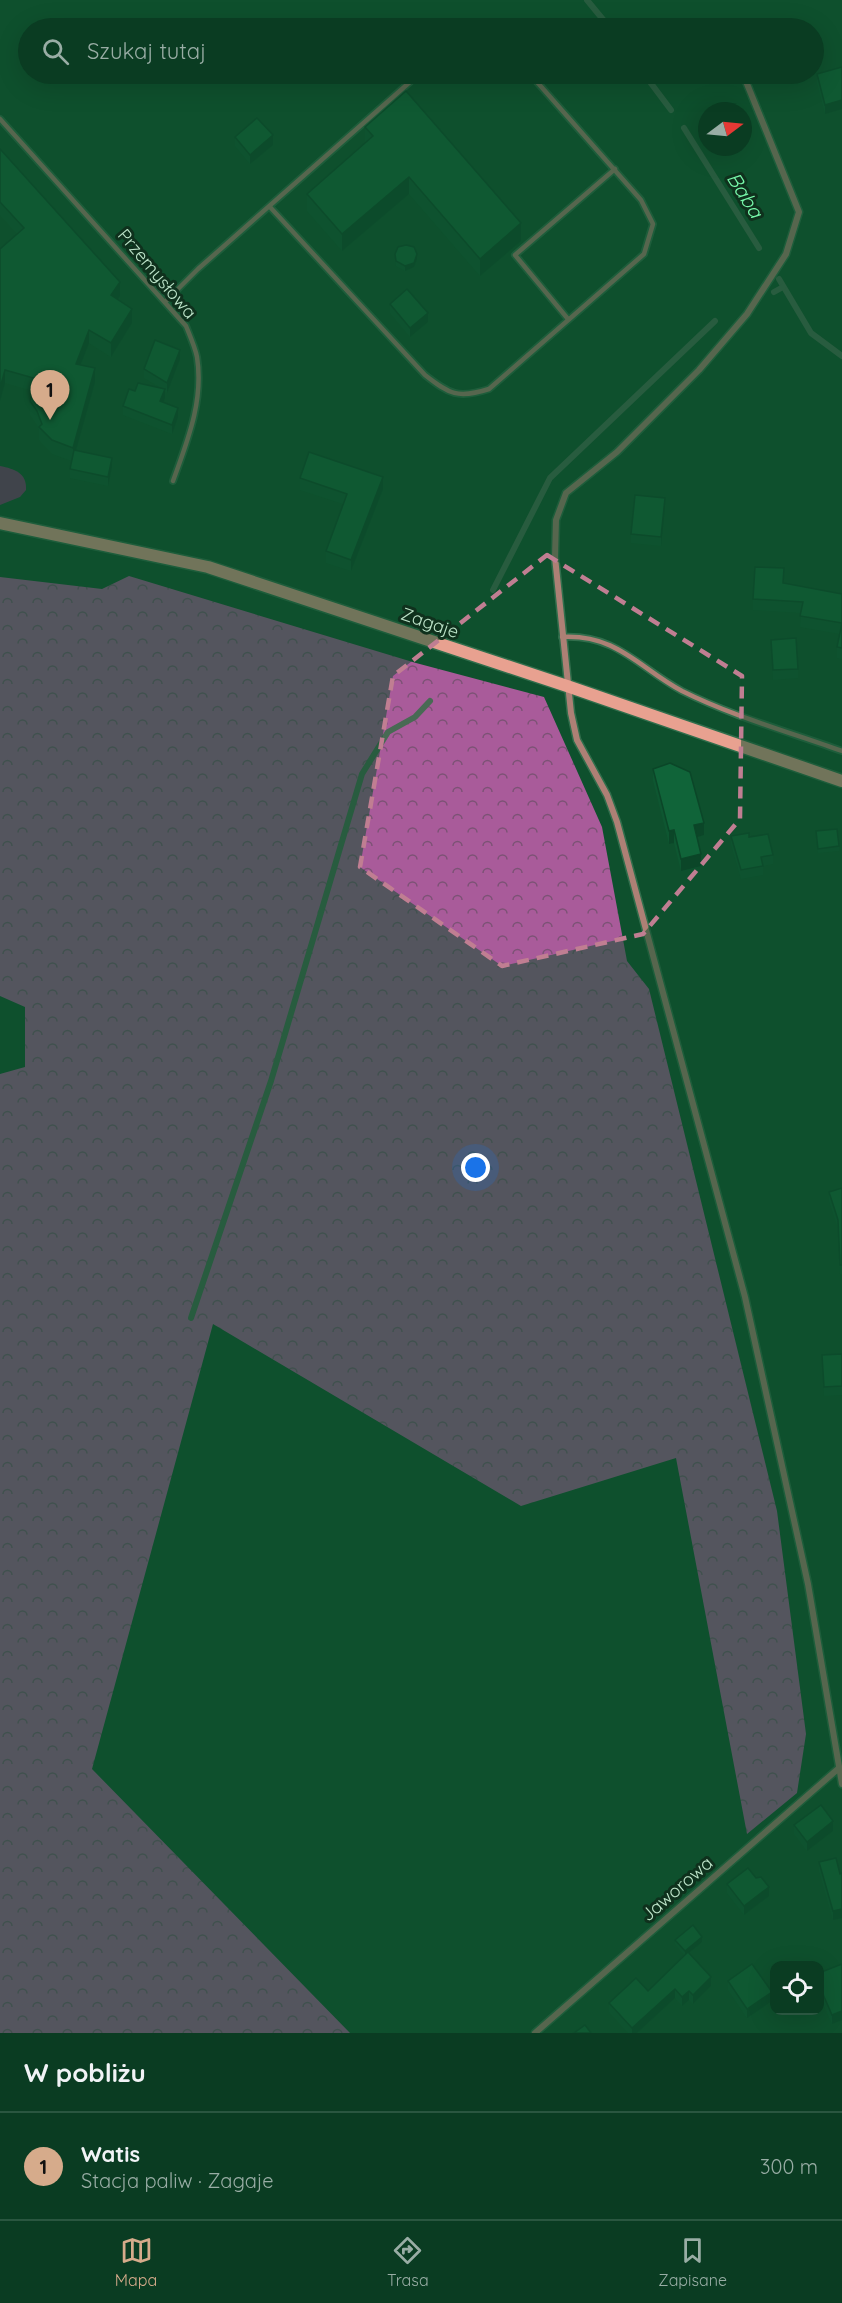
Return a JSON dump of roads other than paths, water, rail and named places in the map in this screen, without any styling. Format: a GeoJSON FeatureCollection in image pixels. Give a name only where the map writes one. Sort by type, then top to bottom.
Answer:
{"type":"FeatureCollection","features":[{"type":"Feature","properties":{"kind":"main road","name":"Zagaje"},"geometry":{"type":"LineString","coordinates":[[0,523],[208,567],[567,686],[842,782]]}},
{"type":"Feature","properties":{"kind":"street"},"geometry":{"type":"LineString","coordinates":[[747,84],[799,212],[786,254],[747,314],[699,370],[617,452],[566,493],[556,520],[555,557],[567,686],[577,740],[608,795],[617,822],[745,1297],[808,1584],[842,1784]]}},
{"type":"Feature","properties":{"kind":"street","name":"Jaworowa"},"geometry":{"type":"LineString","coordinates":[[535,2033],[839,1768]]}},
{"type":"Feature","properties":{"kind":"lane"},"geometry":{"type":"LineString","coordinates":[[166,301],[198,269],[408,84]]}},
{"type":"Feature","properties":{"kind":"lane"},"geometry":{"type":"LineString","coordinates":[[270,207],[425,375],[447,393],[470,395],[489,389],[644,254],[653,224],[641,200],[539,84]]}},
{"type":"Feature","properties":{"kind":"lane","name":"Przemysłowa"},"geometry":{"type":"LineString","coordinates":[[0,119],[166,301],[186,326],[197,357],[198,393],[193,426],[173,481]]}},
{"type":"Feature","properties":{"kind":"lane"},"geometry":{"type":"LineString","coordinates":[[567,319],[515,255],[615,169]]}},
{"type":"Feature","properties":{"kind":"lane"},"geometry":{"type":"LineString","coordinates":[[562,637],[577,637],[621,649],[681,690],[842,751]]}},
{"type":"Feature","properties":{"kind":"waterway","name":"Baba"},"geometry":{"type":"LineString","coordinates":[[587,0],[602,18]]}},
{"type":"Feature","properties":{"kind":"waterway","name":"Baba"},"geometry":{"type":"LineString","coordinates":[[652,84],[671,110]]}},
{"type":"Feature","properties":{"kind":"waterway","name":"Baba"},"geometry":{"type":"LineString","coordinates":[[684,128],[759,248]]}},
{"type":"Feature","properties":{"kind":"waterway","name":"Baba"},"geometry":{"type":"LineString","coordinates":[[779,279],[811,333],[842,356]]}},
{"type":"Feature","properties":{"kind":"waterway"},"geometry":{"type":"LineString","coordinates":[[774,292],[783,287]]}},
{"type":"Feature","properties":{"kind":"waterway"},"geometry":{"type":"LineString","coordinates":[[493,590],[550,478],[715,321]]}},
{"type":"Feature","properties":{"kind":"waterway"},"geometry":{"type":"LineString","coordinates":[[191,1318],[271,1081],[362,774],[388,732],[415,717],[430,701]]}},
{"type":"Feature","properties":{"kind":"place","name":"Watis"},"geometry":{"type":"Point","coordinates":[50,420]}}]}
